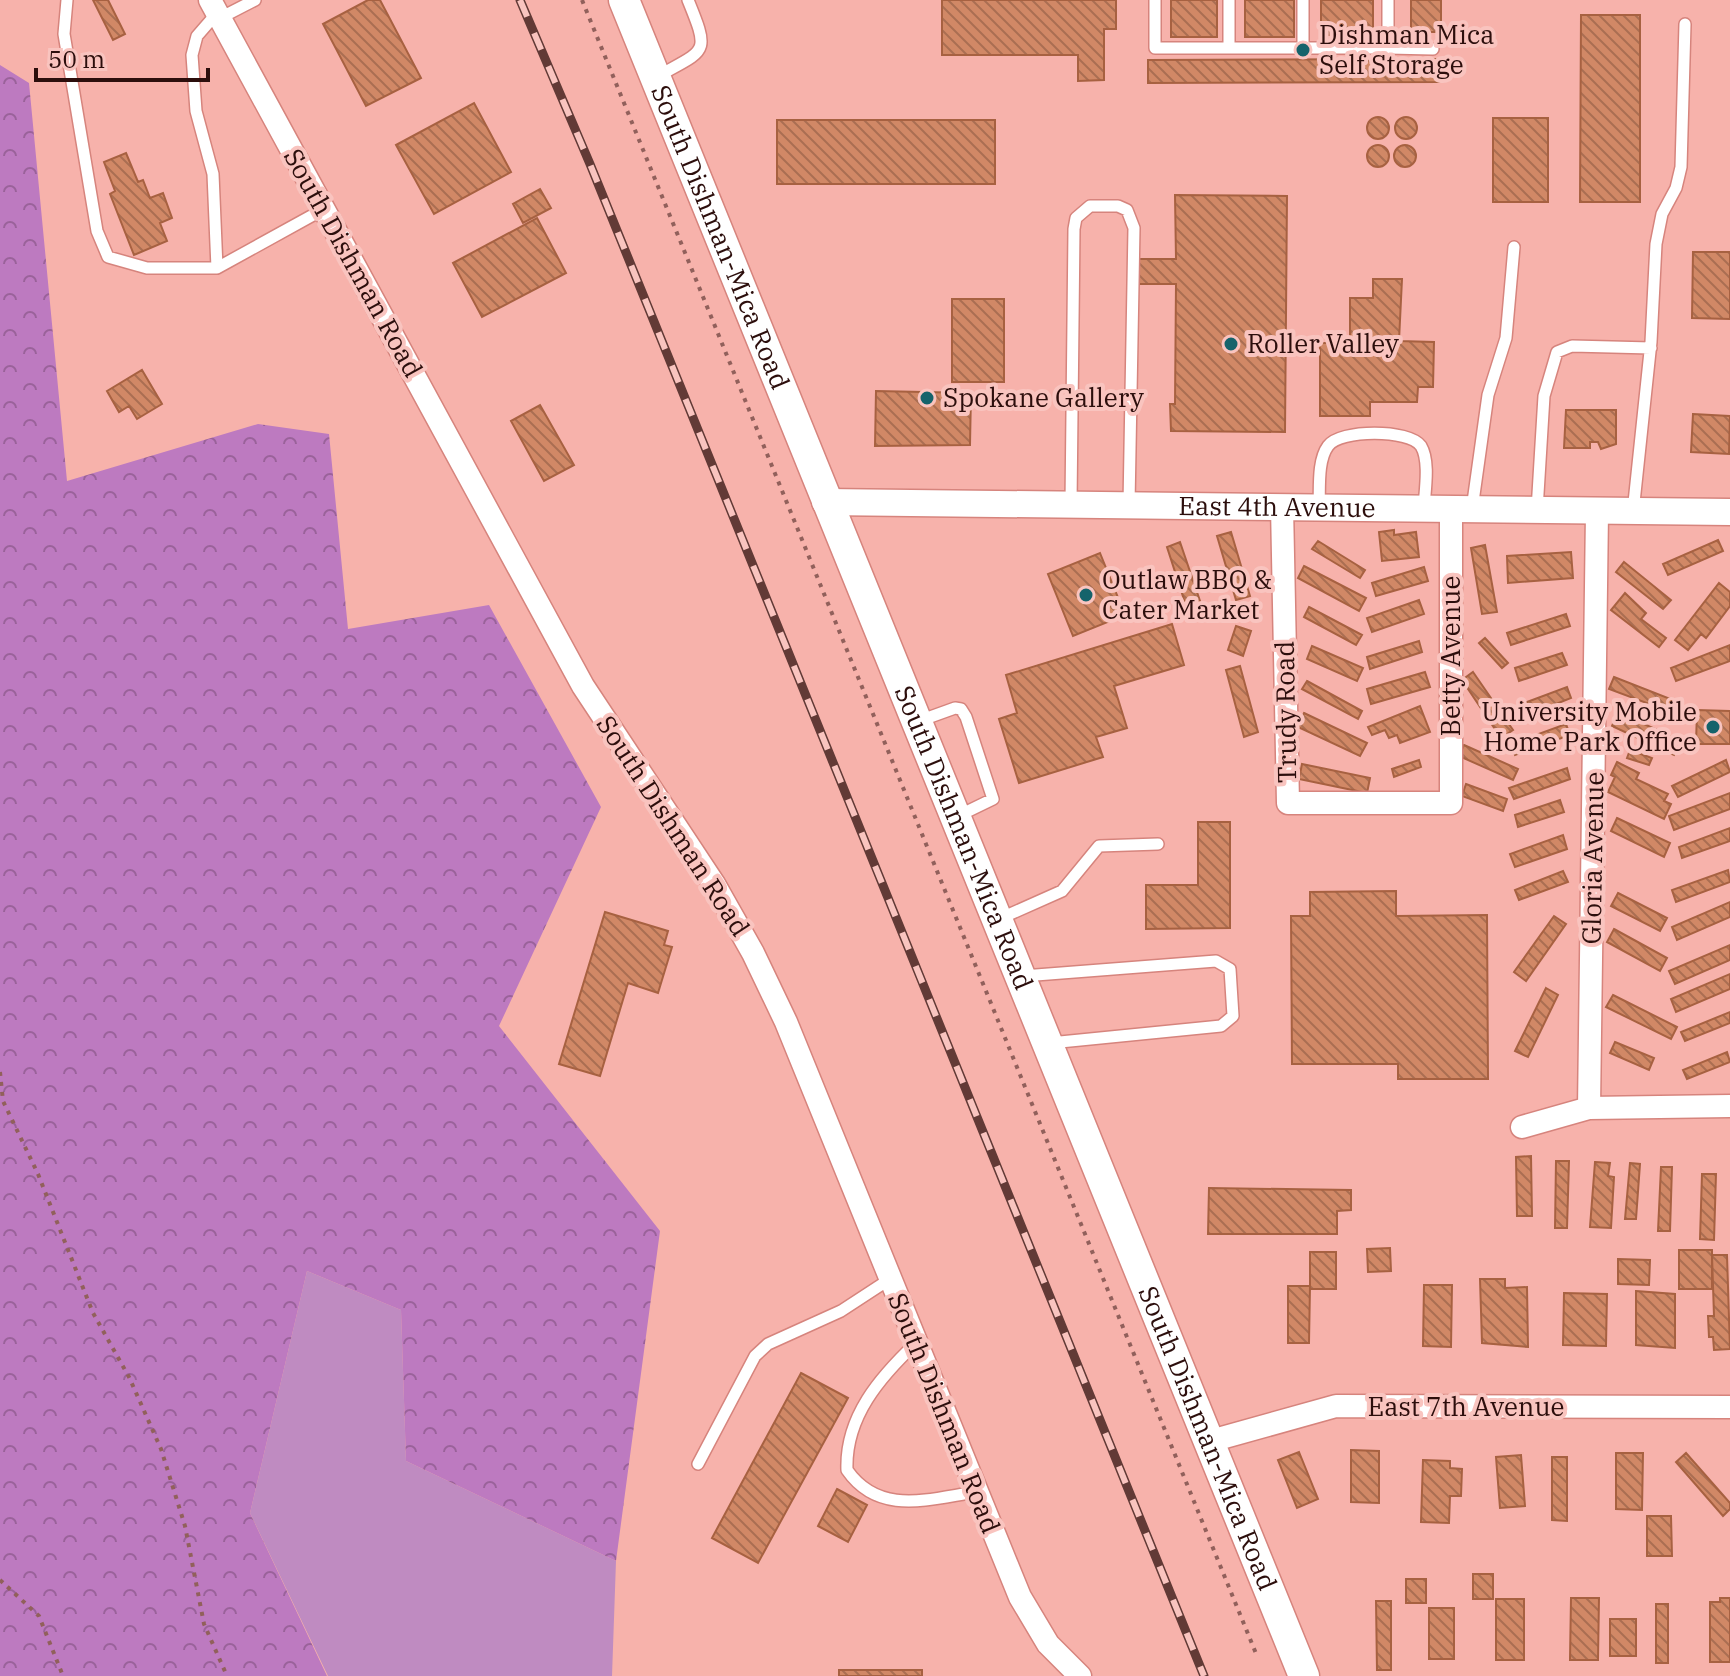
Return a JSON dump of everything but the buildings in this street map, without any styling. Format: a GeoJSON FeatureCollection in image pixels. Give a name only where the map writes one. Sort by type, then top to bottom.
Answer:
{"type":"FeatureCollection","features":[{"type":"Feature","properties":{"kind":"main road","name":"South Dishman-Mica Road"},"geometry":{"type":"LineString","coordinates":[[624,0],[914,722],[1304,1676]]}},
{"type":"Feature","properties":{"kind":"street","name":"South Dishman Road"},"geometry":{"type":"LineString","coordinates":[[215,10],[583,686],[714,884],[753,953],[786,1022],[976,1492],[1032,1621],[1048,1644],[1080,1676]]}},
{"type":"Feature","properties":{"kind":"street","name":"East 4th Avenue"},"geometry":{"type":"LineString","coordinates":[[825,502],[1730,512]]}},
{"type":"Feature","properties":{"kind":"street","name":"Trudy Road"},"geometry":{"type":"LineString","coordinates":[[1282,506],[1288,803],[1451,803]]}},
{"type":"Feature","properties":{"kind":"street","name":"Betty Avenue"},"geometry":{"type":"LineString","coordinates":[[1451,803],[1462,510]]}},
{"type":"Feature","properties":{"kind":"street","name":"Gloria Avenue"},"geometry":{"type":"LineString","coordinates":[[1589,1108],[1597,512]]}},
{"type":"Feature","properties":{"kind":"street"},"geometry":{"type":"LineString","coordinates":[[1522,1127],[1589,1108],[1730,1106]]}},
{"type":"Feature","properties":{"kind":"street","name":"East 7th Avenue"},"geometry":{"type":"LineString","coordinates":[[1207,1442],[1336,1406],[1730,1407]]}},
{"type":"Feature","properties":{"kind":"lane"},"geometry":{"type":"LineString","coordinates":[[67,0],[66,49],[97,231],[108,257],[147,268],[217,268],[324,209]]}},
{"type":"Feature","properties":{"kind":"lane"},"geometry":{"type":"LineString","coordinates":[[217,268],[212,217],[213,174],[196,111],[192,55],[197,36],[215,10],[255,0]]}},
{"type":"Feature","properties":{"kind":"lane"},"geometry":{"type":"LineString","coordinates":[[655,77],[697,54],[702,46],[703,36],[688,0]]}},
{"type":"Feature","properties":{"kind":"lane"},"geometry":{"type":"LineString","coordinates":[[1155,0],[1155,48],[1433,49]]}},
{"type":"Feature","properties":{"kind":"lane"},"geometry":{"type":"LineString","coordinates":[[1229,0],[1229,48]]}},
{"type":"Feature","properties":{"kind":"lane"},"geometry":{"type":"LineString","coordinates":[[1303,0],[1303,48]]}},
{"type":"Feature","properties":{"kind":"lane"},"geometry":{"type":"LineString","coordinates":[[1388,0],[1388,48]]}},
{"type":"Feature","properties":{"kind":"lane"},"geometry":{"type":"LineString","coordinates":[[1633,512],[1651,348],[1656,244],[1662,214],[1676,188],[1681,167],[1685,24]]}},
{"type":"Feature","properties":{"kind":"lane"},"geometry":{"type":"LineString","coordinates":[[1071,504],[1074,229],[1082,210],[1090,206],[1118,206],[1127,210],[1134,228],[1129,505]]}},
{"type":"Feature","properties":{"kind":"lane"},"geometry":{"type":"LineString","coordinates":[[1462,510],[1488,395],[1508,326],[1514,247]]}},
{"type":"Feature","properties":{"kind":"lane"},"geometry":{"type":"LineString","coordinates":[[1537,511],[1544,396],[1557,352],[1572,346],[1651,348]]}},
{"type":"Feature","properties":{"kind":"lane"},"geometry":{"type":"LineString","coordinates":[[1319,507],[1321,465],[1328,446],[1341,437],[1355,434],[1403,436],[1421,447],[1425,457],[1424,509]]}},
{"type":"Feature","properties":{"kind":"lane"},"geometry":{"type":"LineString","coordinates":[[914,722],[955,708],[961,709],[966,717],[993,799],[954,818]]}},
{"type":"Feature","properties":{"kind":"lane"},"geometry":{"type":"LineString","coordinates":[[995,921],[1062,891],[1099,846],[1158,844]]}},
{"type":"Feature","properties":{"kind":"lane"},"geometry":{"type":"LineString","coordinates":[[1018,977],[1216,961],[1230,969],[1233,1016],[1221,1026],[1045,1044]]}},
{"type":"Feature","properties":{"kind":"lane"},"geometry":{"type":"LineString","coordinates":[[698,1464],[755,1356],[768,1344],[841,1311],[890,1279]]}},
{"type":"Feature","properties":{"kind":"lane"},"geometry":{"type":"LineString","coordinates":[[916,1343],[884,1374],[868,1396],[847,1455],[847,1470],[869,1494],[887,1500],[916,1501],[976,1492]]}},
{"type":"Feature","properties":{"kind":"path"},"geometry":{"type":"LineString","coordinates":[[582,0],[1257,1656]]}},
{"type":"Feature","properties":{"kind":"path"},"geometry":{"type":"LineString","coordinates":[[0,1072],[3,1101],[38,1174],[93,1313],[129,1377],[161,1449],[185,1526],[204,1624],[227,1676]]}},
{"type":"Feature","properties":{"kind":"path"},"geometry":{"type":"LineString","coordinates":[[0,1580],[39,1616],[63,1676]]}},
{"type":"Feature","properties":{"kind":"shaded area"},"geometry":{"type":"Polygon","coordinates":[[[307,1271],[401,1310],[406,1461],[616,1561],[612,1676],[328,1676],[250,1513],[307,1271]]]}},
{"type":"Feature","properties":{"kind":"green space"},"geometry":{"type":"Polygon","coordinates":[[[0,65],[29,83],[67,481],[258,424],[329,434],[348,629],[489,605],[601,807],[499,1026],[660,1231],[616,1561],[406,1461],[401,1310],[307,1271],[250,1513],[327,1676],[0,1676],[0,65]]]}},
{"type":"Feature","properties":{"kind":"railway"},"geometry":{"type":"LineString","coordinates":[[520,0],[590,164],[1204,1676]]}},
{"type":"Feature","properties":{"kind":"place","name":"Dishman Mica Self Storage"},"geometry":{"type":"Point","coordinates":[1303,50]}},
{"type":"Feature","properties":{"kind":"place","name":"Roller Valley"},"geometry":{"type":"Point","coordinates":[1231,344]}},
{"type":"Feature","properties":{"kind":"place","name":"Spokane Gallery"},"geometry":{"type":"Point","coordinates":[927,398]}},
{"type":"Feature","properties":{"kind":"place","name":"Outlaw BBQ & Cater Market"},"geometry":{"type":"Point","coordinates":[1086,595]}},
{"type":"Feature","properties":{"kind":"place","name":"University Mobile Home Park Office"},"geometry":{"type":"Point","coordinates":[1713,727]}}]}
